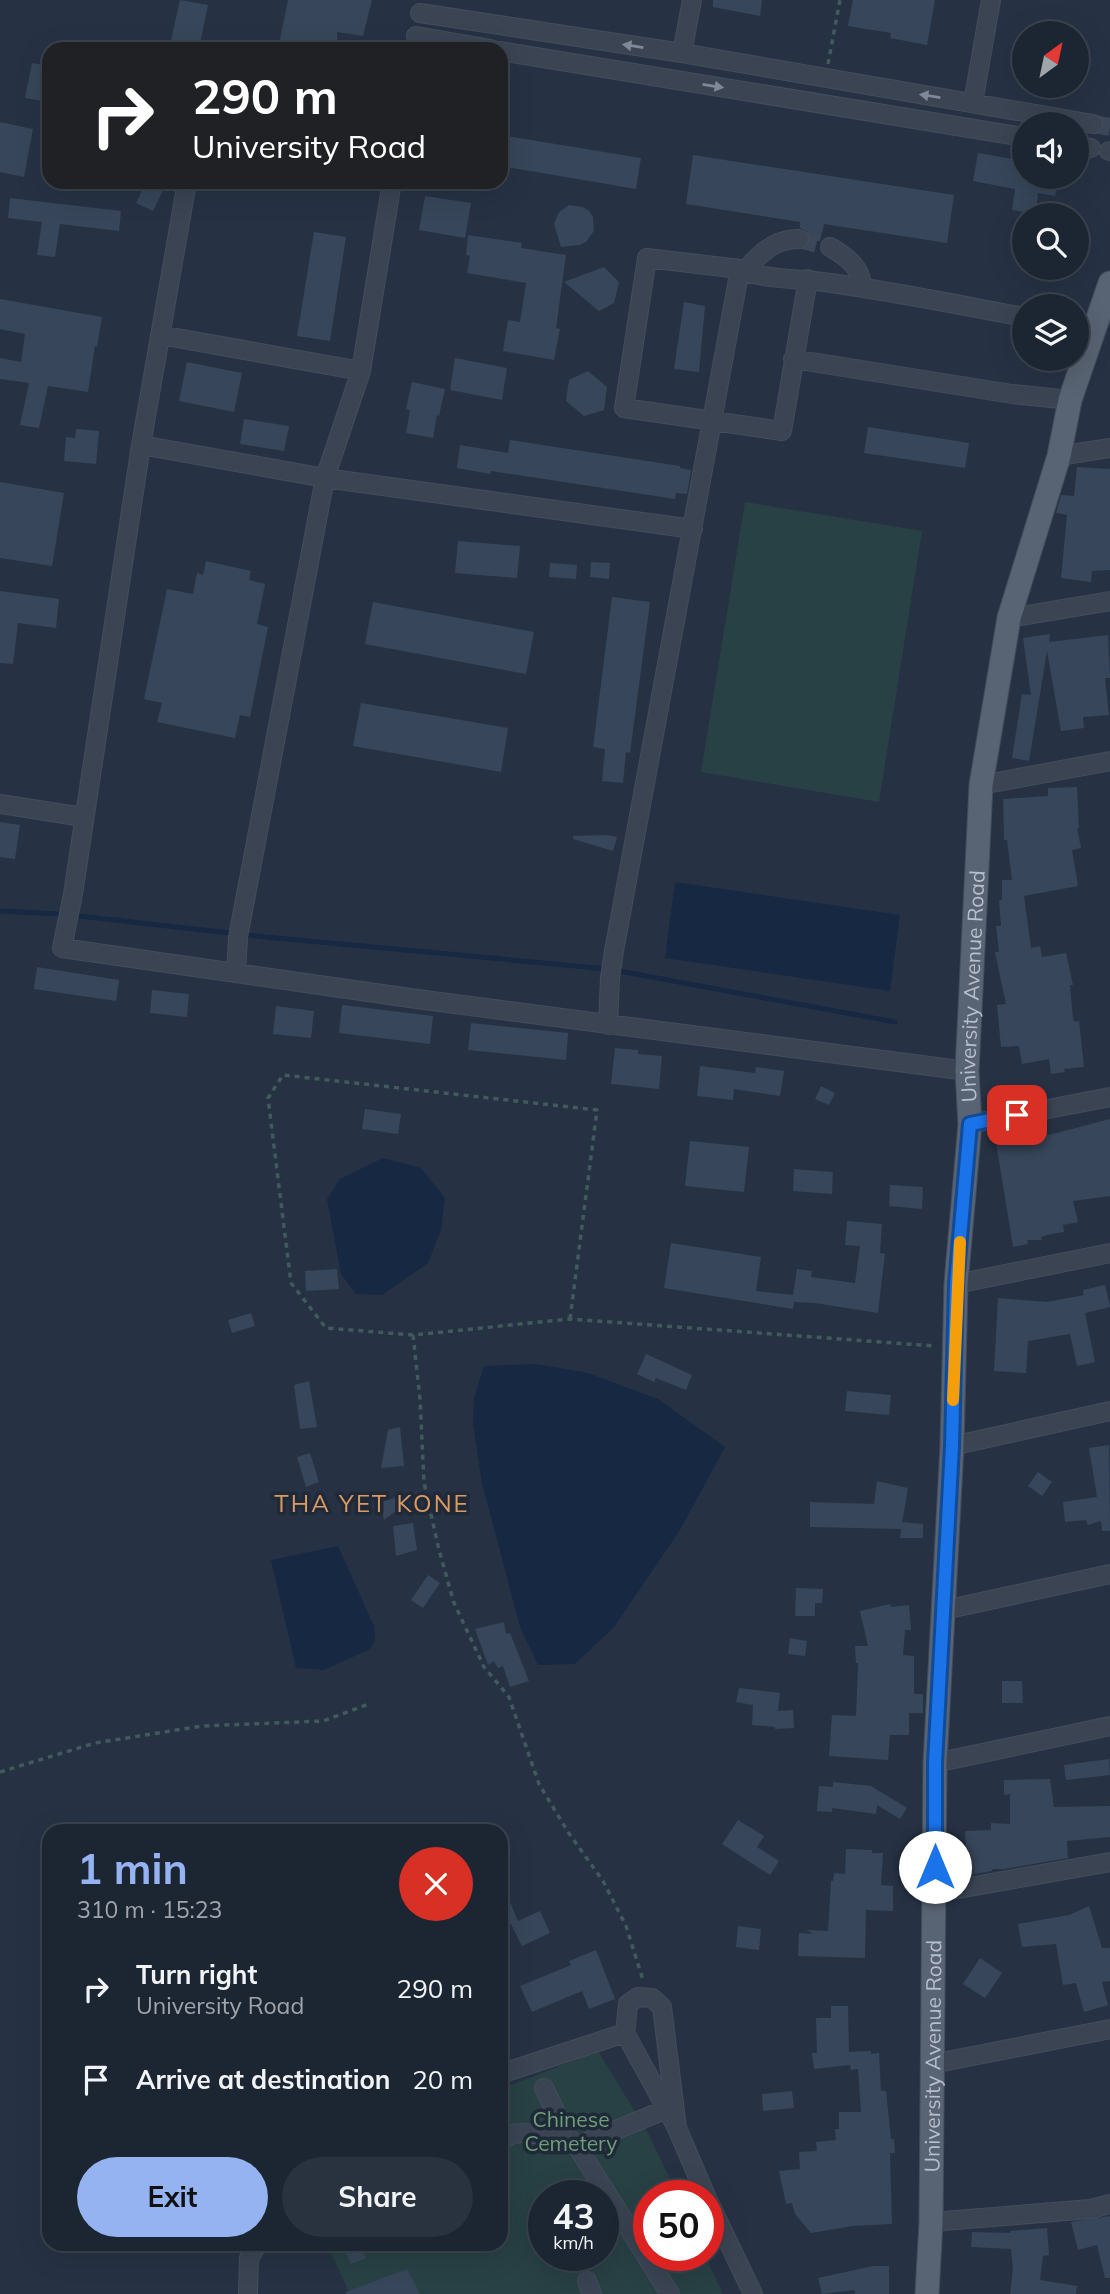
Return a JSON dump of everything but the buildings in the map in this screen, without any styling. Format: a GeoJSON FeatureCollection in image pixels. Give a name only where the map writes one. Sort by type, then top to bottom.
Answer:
{"type":"FeatureCollection","features":[{"type":"Feature","properties":{"kind":"main road","name":"University Avenue Road"},"geometry":{"type":"LineString","coordinates":[[1089,318],[1110,285]]}},
{"type":"Feature","properties":{"kind":"main road","name":"University Avenue Road"},"geometry":{"type":"LineString","coordinates":[[927,2294],[931,2222],[935,1763],[952,1446],[956,1284],[970,1124],[967,1071],[981,785],[1009,618],[1059,456],[1076,371]]}},
{"type":"Feature","properties":{"kind":"street"},"geometry":{"type":"LineString","coordinates":[[682,53],[692,0]]}},
{"type":"Feature","properties":{"kind":"street"},"geometry":{"type":"LineString","coordinates":[[973,103],[991,0]]}},
{"type":"Feature","properties":{"kind":"street"},"geometry":{"type":"LineString","coordinates":[[414,42],[421,6],[1093,124]]}},
{"type":"Feature","properties":{"kind":"street"},"geometry":{"type":"LineString","coordinates":[[508,52],[1012,135]]}},
{"type":"Feature","properties":{"kind":"street"},"geometry":{"type":"LineString","coordinates":[[186,189],[141,445],[73,894],[62,948],[608,1025],[967,1071]]}},
{"type":"Feature","properties":{"kind":"street"},"geometry":{"type":"LineString","coordinates":[[236,973],[238,937],[324,478],[361,371],[391,189]]}},
{"type":"Feature","properties":{"kind":"street"},"geometry":{"type":"LineString","coordinates":[[608,1025],[614,951],[712,422],[746,272],[766,248],[788,239],[799,239]]}},
{"type":"Feature","properties":{"kind":"street"},"geometry":{"type":"LineString","coordinates":[[830,247],[844,255],[857,269],[862,287]]}},
{"type":"Feature","properties":{"kind":"street"},"geometry":{"type":"LineString","coordinates":[[807,279],[782,431],[624,408],[646,258],[807,279],[862,287],[1012,315]]}},
{"type":"Feature","properties":{"kind":"street"},"geometry":{"type":"LineString","coordinates":[[160,335],[361,371]]}},
{"type":"Feature","properties":{"kind":"street"},"geometry":{"type":"LineString","coordinates":[[793,359],[1012,394],[1070,400]]}},
{"type":"Feature","properties":{"kind":"street"},"geometry":{"type":"LineString","coordinates":[[141,445],[324,478],[693,529]]}},
{"type":"Feature","properties":{"kind":"street"},"geometry":{"type":"LineString","coordinates":[[1059,456],[1110,448]]}},
{"type":"Feature","properties":{"kind":"street"},"geometry":{"type":"LineString","coordinates":[[1009,618],[1110,601]]}},
{"type":"Feature","properties":{"kind":"street"},"geometry":{"type":"LineString","coordinates":[[981,785],[1110,761]]}},
{"type":"Feature","properties":{"kind":"street"},"geometry":{"type":"LineString","coordinates":[[0,804],[83,817]]}},
{"type":"Feature","properties":{"kind":"street"},"geometry":{"type":"LineString","coordinates":[[970,1124],[1110,1097]]}},
{"type":"Feature","properties":{"kind":"street"},"geometry":{"type":"LineString","coordinates":[[956,1284],[1110,1253]]}},
{"type":"Feature","properties":{"kind":"street"},"geometry":{"type":"LineString","coordinates":[[952,1446],[1110,1411]]}},
{"type":"Feature","properties":{"kind":"street"},"geometry":{"type":"LineString","coordinates":[[944,1610],[1110,1574]]}},
{"type":"Feature","properties":{"kind":"street"},"geometry":{"type":"LineString","coordinates":[[935,1763],[1110,1726]]}},
{"type":"Feature","properties":{"kind":"street"},"geometry":{"type":"LineString","coordinates":[[935,1893],[1110,1862]]}},
{"type":"Feature","properties":{"kind":"street"},"geometry":{"type":"LineString","coordinates":[[677,2128],[662,2007],[652,1998],[638,1997],[628,2004],[625,2033],[677,2128],[699,2180]]}},
{"type":"Feature","properties":{"kind":"street"},"geometry":{"type":"LineString","coordinates":[[932,2064],[1110,2029]]}},
{"type":"Feature","properties":{"kind":"street"},"geometry":{"type":"LineString","coordinates":[[508,2071],[625,2033]]}},
{"type":"Feature","properties":{"kind":"street"},"geometry":{"type":"LineString","coordinates":[[544,2088],[572,2142],[670,2294]]}},
{"type":"Feature","properties":{"kind":"street"},"geometry":{"type":"LineString","coordinates":[[508,2137],[523,2133],[572,2142],[667,2109]]}},
{"type":"Feature","properties":{"kind":"street"},"geometry":{"type":"LineString","coordinates":[[931,2222],[1091,2209],[1110,2204]]}},
{"type":"Feature","properties":{"kind":"street"},"geometry":{"type":"LineString","coordinates":[[724,2233],[753,2294]]}},
{"type":"Feature","properties":{"kind":"street"},"geometry":{"type":"LineString","coordinates":[[248,2294],[249,2258],[254,2251]]}},
{"type":"Feature","properties":{"kind":"path"},"geometry":{"type":"LineString","coordinates":[[825,79],[840,0]]}},
{"type":"Feature","properties":{"kind":"path"},"geometry":{"type":"LineString","coordinates":[[570,1319],[597,1110],[283,1075],[268,1098],[290,1283],[326,1328],[413,1335],[570,1319],[954,1348]]}},
{"type":"Feature","properties":{"kind":"path"},"geometry":{"type":"LineString","coordinates":[[413,1335],[420,1399],[424,1483],[454,1603],[484,1667],[509,1697],[539,1784],[568,1832],[603,1881],[626,1926],[640,1976]]}},
{"type":"Feature","properties":{"kind":"path"},"geometry":{"type":"LineString","coordinates":[[0,1772],[95,1742],[202,1726],[323,1721],[369,1704]]}},
{"type":"Feature","properties":{"kind":"green space"},"geometry":{"type":"Polygon","coordinates":[[[745,502],[922,531],[879,802],[701,772],[745,502]]]}},
{"type":"Feature","properties":{"kind":"green space","name":"Chinese Cemetery"},"geometry":{"type":"Polygon","coordinates":[[[598,2051],[648,2133],[670,2180],[633,2180],[633,2271],[712,2271],[723,2294],[350,2294],[330,2251],[508,2251],[508,2086],[598,2051]]]}},
{"type":"Feature","properties":{"kind":"water"},"geometry":{"type":"Polygon","coordinates":[[[675,882],[900,915],[890,991],[665,958],[675,882]]]}},
{"type":"Feature","properties":{"kind":"water"},"geometry":{"type":"Polygon","coordinates":[[[383,1158],[421,1168],[445,1198],[441,1230],[428,1263],[382,1295],[356,1294],[341,1274],[327,1199],[340,1179],[383,1158]]]}},
{"type":"Feature","properties":{"kind":"water"},"geometry":{"type":"Polygon","coordinates":[[[537,1364],[588,1373],[658,1399],[725,1447],[680,1530],[614,1627],[575,1664],[538,1665],[520,1627],[482,1483],[473,1424],[474,1398],[484,1366],[537,1364]]]}},
{"type":"Feature","properties":{"kind":"water"},"geometry":{"type":"Polygon","coordinates":[[[338,1546],[374,1626],[375,1641],[370,1649],[324,1670],[296,1668],[271,1560],[338,1546]]]}},
{"type":"Feature","properties":{"kind":"waterway"},"geometry":{"type":"LineString","coordinates":[[0,911],[61,914],[266,937],[608,969],[895,1022]]}},
{"type":"Feature","properties":{"kind":"tunnel"},"geometry":{"type":"LineString","coordinates":[[1093,124],[1110,127]]}},
{"type":"Feature","properties":{"kind":"tunnel"},"geometry":{"type":"LineString","coordinates":[[799,239],[830,247]]}},
{"type":"Feature","properties":{"kind":"slow traffic"},"geometry":{"type":"LineString","coordinates":[[953,1400],[956,1284],[960,1242]]}},
{"type":"Feature","properties":{"kind":"district","name":"THA YET KONE"},"geometry":{"type":"Point","coordinates":[372,1503]}},
{"type":"Feature","properties":{"kind":"route"},"geometry":{"type":"LineString","coordinates":[[935,1867],[935,1763],[952,1446],[956,1284],[970,1124],[1017,1115]]}}]}
